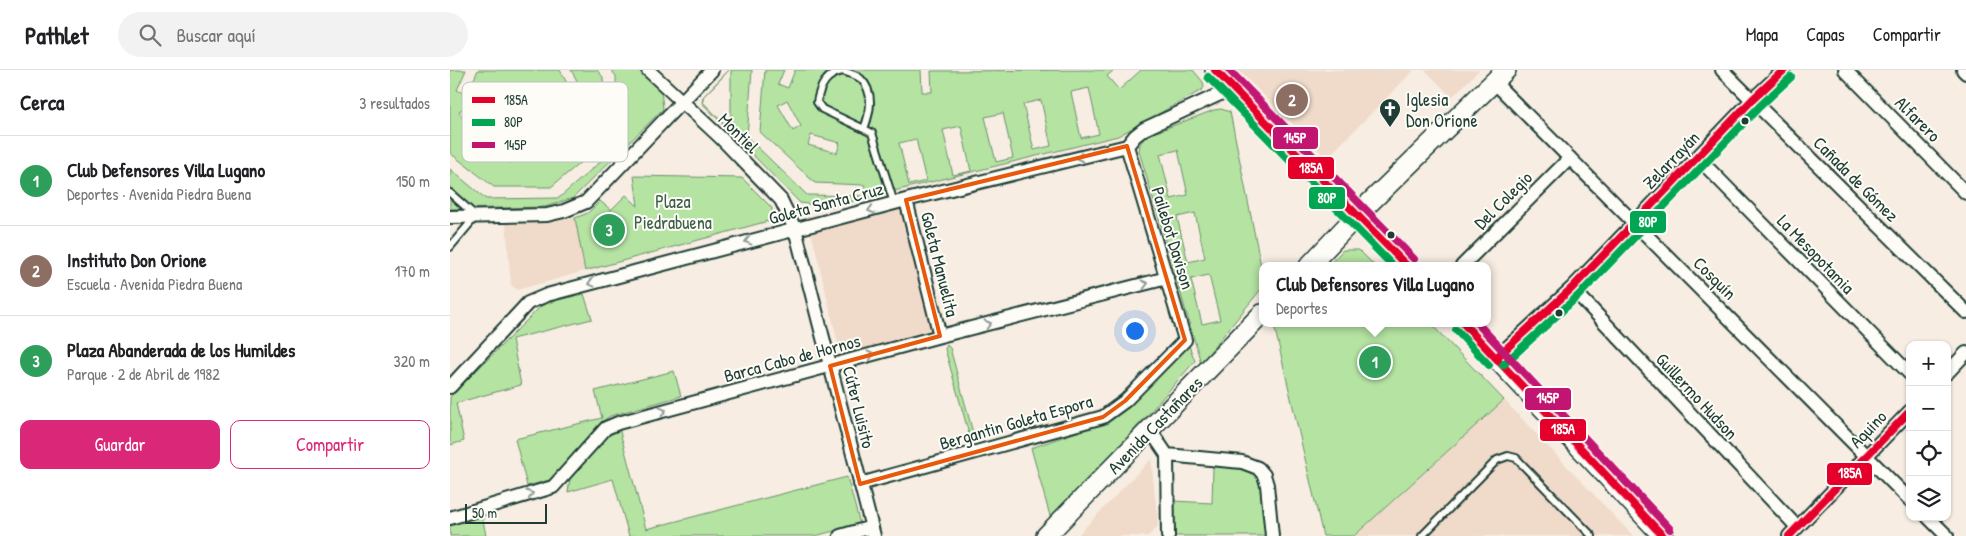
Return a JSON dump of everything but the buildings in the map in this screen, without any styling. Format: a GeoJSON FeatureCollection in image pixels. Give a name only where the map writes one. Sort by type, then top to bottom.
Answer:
{"type":"FeatureCollection","features":[{"type":"Feature","properties":{"kind":"street","name":"Montiel"},"geometry":{"type":"LineString","coordinates":[[648,70],[781,200],[795,228]]}},
{"type":"Feature","properties":{"kind":"street"},"geometry":{"type":"LineString","coordinates":[[628,158],[712,70]]}},
{"type":"Feature","properties":{"kind":"street"},"geometry":{"type":"LineString","coordinates":[[1215,70],[1403,262]]}},
{"type":"Feature","properties":{"kind":"street","name":"Cañada de Gómez"},"geometry":{"type":"LineString","coordinates":[[1722,70],[1966,312]]}},
{"type":"Feature","properties":{"kind":"street","name":"Zelarrayán"},"geometry":{"type":"LineString","coordinates":[[1496,358],[1572,288],[1752,100],[1784,70]]}},
{"type":"Feature","properties":{"kind":"street","name":"Alfarero"},"geometry":{"type":"LineString","coordinates":[[1846,70],[1966,192]]}},
{"type":"Feature","properties":{"kind":"street"},"geometry":{"type":"LineString","coordinates":[[1313,262],[1357,215],[1500,76]]}},
{"type":"Feature","properties":{"kind":"street","name":"Cosquín"},"geometry":{"type":"LineString","coordinates":[[1500,76],[1570,158],[1906,496]]}},
{"type":"Feature","properties":{"kind":"street"},"geometry":{"type":"LineString","coordinates":[[1127,146],[1144,129],[1233,88]]}},
{"type":"Feature","properties":{"kind":"street","name":"Goleta Santa Cruz"},"geometry":{"type":"LineString","coordinates":[[450,387],[528,303],[547,295],[900,201],[1127,146]]}},
{"type":"Feature","properties":{"kind":"street","name":"Pailebot Davison"},"geometry":{"type":"LineString","coordinates":[[1127,146],[1185,340]]}},
{"type":"Feature","properties":{"kind":"street","name":"Del Colegio"},"geometry":{"type":"LineString","coordinates":[[1466,262],[1570,158]]}},
{"type":"Feature","properties":{"kind":"street","name":"La Mesopotamia"},"geometry":{"type":"LineString","coordinates":[[1698,158],[1906,370]]}},
{"type":"Feature","properties":{"kind":"street"},"geometry":{"type":"LineString","coordinates":[[450,217],[548,215],[564,211],[586,202],[624,162]]}},
{"type":"Feature","properties":{"kind":"street","name":"Goleta Manuelita"},"geometry":{"type":"LineString","coordinates":[[900,201],[940,336]]}},
{"type":"Feature","properties":{"kind":"street","name":"Cúter Luisito"},"geometry":{"type":"LineString","coordinates":[[795,228],[873,531]]}},
{"type":"Feature","properties":{"kind":"street","name":"Barca Cabo de Hornos"},"geometry":{"type":"LineString","coordinates":[[450,518],[553,487],[606,428],[618,423],[940,336],[1167,278]]}},
{"type":"Feature","properties":{"kind":"street","name":"Guillermo Hudson"},"geometry":{"type":"LineString","coordinates":[[1572,288],[1793,532]]}},
{"type":"Feature","properties":{"kind":"street","name":"Avenida Castañares"},"geometry":{"type":"LineString","coordinates":[[1046,536],[1259,317]]}},
{"type":"Feature","properties":{"kind":"street"},"geometry":{"type":"LineString","coordinates":[[1467,327],[1662,536]]}},
{"type":"Feature","properties":{"kind":"street","name":"Bergantin Goleta Espora"},"geometry":{"type":"LineString","coordinates":[[860,484],[1103,416],[1125,401],[1185,340]]}},
{"type":"Feature","properties":{"kind":"street"},"geometry":{"type":"LineString","coordinates":[[1951,369],[1966,354]]}},
{"type":"Feature","properties":{"kind":"street","name":"Aquino"},"geometry":{"type":"LineString","coordinates":[[1793,532],[1906,416]]}},
{"type":"Feature","properties":{"kind":"street"},"geometry":{"type":"LineString","coordinates":[[1150,430],[1167,455],[1168,536]]}},
{"type":"Feature","properties":{"kind":"street"},"geometry":{"type":"LineString","coordinates":[[1167,455],[1242,462],[1258,468],[1264,475],[1267,485],[1272,536]]}},
{"type":"Feature","properties":{"kind":"street"},"geometry":{"type":"LineString","coordinates":[[1932,521],[1947,536]]}},
{"type":"Feature","properties":{"kind":"street"},"geometry":{"type":"LineString","coordinates":[[840,536],[873,531]]}},
{"type":"Feature","properties":{"kind":"lane"},"geometry":{"type":"LineString","coordinates":[[864,128],[871,110],[867,88],[860,78],[843,70],[832,73],[824,82],[817,102],[822,109],[864,128],[872,134],[900,201]]}},
{"type":"Feature","properties":{"kind":"lane"},"geometry":{"type":"LineString","coordinates":[[450,193],[476,216],[450,247]]}},
{"type":"Feature","properties":{"kind":"lane"},"geometry":{"type":"LineString","coordinates":[[1422,536],[1497,460],[1508,456],[1516,458],[1592,536]]}},
{"type":"Feature","properties":{"kind":"highlighted area"},"geometry":{"type":"Polygon","coordinates":[[[1127,146],[1185,340],[1125,401],[1103,417],[860,484],[830,366],[940,336],[906,200],[1127,146]]]}},
{"type":"Feature","properties":{"kind":"shaded area"},"geometry":{"type":"Polygon","coordinates":[[[1238,70],[1414,70],[1327,158],[1238,70]]]}},
{"type":"Feature","properties":{"kind":"shaded area"},"geometry":{"type":"Polygon","coordinates":[[[1425,70],[1479,70],[1452,97],[1425,70]]]}},
{"type":"Feature","properties":{"kind":"shaded area"},"geometry":{"type":"Polygon","coordinates":[[[901,208],[934,332],[841,355],[811,231],[901,208]]]}},
{"type":"Feature","properties":{"kind":"shaded area"},"geometry":{"type":"Polygon","coordinates":[[[575,218],[585,271],[517,290],[511,285],[506,224],[548,223],[575,218]]]}},
{"type":"Feature","properties":{"kind":"shaded area"},"geometry":{"type":"Polygon","coordinates":[[[1504,400],[1633,536],[1355,536],[1504,400]]]}},
{"type":"Feature","properties":{"kind":"shaded area"},"geometry":{"type":"Polygon","coordinates":[[[1151,459],[1158,526],[1148,536],[1077,536],[1151,459]]]}},
{"type":"Feature","properties":{"kind":"green space"},"geometry":{"type":"Polygon","coordinates":[[[450,70],[466,70],[457,90],[462,92],[462,109],[459,111],[462,117],[462,162],[581,162],[551,187],[494,187],[450,153],[450,70]]]}},
{"type":"Feature","properties":{"kind":"green space"},"geometry":{"type":"Polygon","coordinates":[[[478,70],[560,70],[566,82],[473,82],[478,70]]]}},
{"type":"Feature","properties":{"kind":"green space"},"geometry":{"type":"Polygon","coordinates":[[[571,70],[597,70],[603,77],[603,82],[578,82],[571,70]]]}},
{"type":"Feature","properties":{"kind":"green space"},"geometry":{"type":"Polygon","coordinates":[[[611,70],[640,70],[661,89],[663,109],[628,144],[628,82],[616,82],[616,76],[611,70]]]}},
{"type":"Feature","properties":{"kind":"green space"},"geometry":{"type":"Polygon","coordinates":[[[731,70],[752,70],[747,137],[807,195],[864,196],[865,185],[815,183],[760,132],[765,70],[784,70],[778,84],[788,88],[795,70],[921,70],[922,92],[932,92],[931,71],[1114,70],[1107,76],[1119,90],[1141,70],[1193,70],[1203,82],[1204,87],[1202,90],[1118,136],[829,207],[800,203],[702,103],[703,97],[703,102],[728,128],[731,125],[731,70]],[[1089,88],[1071,92],[1081,138],[1099,134],[1089,88]],[[787,100],[778,105],[793,131],[801,126],[787,100]],[[1041,100],[1023,104],[1034,150],[1051,146],[1041,100]],[[1003,113],[985,117],[996,162],[1013,158],[1003,113]],[[961,126],[943,130],[953,175],[971,171],[961,126]],[[811,135],[808,145],[837,153],[840,143],[811,135]],[[916,139],[899,143],[909,185],[926,181],[916,139]]]}},
{"type":"Feature","properties":{"kind":"green space"},"geometry":{"type":"Polygon","coordinates":[[[1221,109],[1230,112],[1260,262],[1259,292],[1201,363],[1139,151],[1140,144],[1146,136],[1214,110],[1221,109]],[[1178,150],[1160,154],[1171,199],[1188,195],[1178,150]],[[1195,213],[1177,217],[1188,262],[1205,258],[1195,213]],[[1209,275],[1191,279],[1202,324],[1220,320],[1209,275]]]}},
{"type":"Feature","properties":{"kind":"green space"},"geometry":{"type":"Polygon","coordinates":[[[600,162],[609,162],[573,198],[545,207],[450,209],[450,169],[486,199],[559,198],[600,162]]]}},
{"type":"Feature","properties":{"kind":"green space","name":"Plaza Piedrabuena"},"geometry":{"type":"Polygon","coordinates":[[[634,176],[742,178],[772,208],[772,220],[585,271],[575,218],[588,213],[600,201],[611,210],[626,195],[638,206],[634,176]]]}},
{"type":"Feature","properties":{"kind":"green space"},"geometry":{"type":"Polygon","coordinates":[[[1343,250],[1359,250],[1371,262],[1332,262],[1343,250]]]}},
{"type":"Feature","properties":{"kind":"green space"},"geometry":{"type":"Polygon","coordinates":[[[584,294],[592,319],[512,339],[521,385],[456,403],[464,441],[450,445],[450,397],[541,306],[584,294]]]}},
{"type":"Feature","properties":{"kind":"green space"},"geometry":{"type":"Polygon","coordinates":[[[1274,327],[1434,327],[1504,400],[1354,536],[1323,536],[1274,327]]]}},
{"type":"Feature","properties":{"kind":"green space"},"geometry":{"type":"Polygon","coordinates":[[[1188,343],[1195,361],[1052,523],[1031,448],[1097,425],[1188,343]]]}},
{"type":"Feature","properties":{"kind":"green space"},"geometry":{"type":"Polygon","coordinates":[[[947,345],[950,348],[974,442],[971,441],[945,349],[947,345]]]}},
{"type":"Feature","properties":{"kind":"green space"},"geometry":{"type":"Polygon","coordinates":[[[674,371],[681,396],[610,416],[600,423],[550,480],[527,486],[515,439],[602,418],[595,391],[674,371]]]}},
{"type":"Feature","properties":{"kind":"green space"},"geometry":{"type":"Polygon","coordinates":[[[619,428],[646,529],[847,477],[860,524],[815,536],[629,536],[613,479],[568,492],[570,479],[606,437],[605,432],[619,428]]]}},
{"type":"Feature","properties":{"kind":"green space"},"geometry":{"type":"Polygon","coordinates":[[[1213,467],[1245,469],[1251,471],[1260,480],[1268,536],[1173,536],[1173,501],[1212,503],[1213,467]]]}},
{"type":"Feature","properties":{"kind":"green space"},"geometry":{"type":"Polygon","coordinates":[[[482,515],[486,536],[450,536],[450,524],[482,515]]]}},
{"type":"Feature","properties":{"kind":"transit line","name":"185A"},"geometry":{"type":"LineString","coordinates":[[1215,70],[1403,262]]}},
{"type":"Feature","properties":{"kind":"transit line","name":"145P"},"geometry":{"type":"LineString","coordinates":[[1229,70],[1414,259]]}},
{"type":"Feature","properties":{"kind":"transit line","name":"185A"},"geometry":{"type":"LineString","coordinates":[[1496,358],[1572,288],[1752,100],[1784,70]]}},
{"type":"Feature","properties":{"kind":"transit line","name":"80P"},"geometry":{"type":"LineString","coordinates":[[1208,77],[1389,262]]}},
{"type":"Feature","properties":{"kind":"transit line","name":"80P"},"geometry":{"type":"LineString","coordinates":[[1503,365],[1579,295],[1759,107],[1791,77]]}},
{"type":"Feature","properties":{"kind":"transit line","name":"185A"},"geometry":{"type":"LineString","coordinates":[[1467,327],[1663,536]]}},
{"type":"Feature","properties":{"kind":"transit line","name":"145P"},"geometry":{"type":"LineString","coordinates":[[1481,327],[1670,529]]}},
{"type":"Feature","properties":{"kind":"transit line","name":"80P"},"geometry":{"type":"LineString","coordinates":[[1456,330],[1489,365]]}},
{"type":"Feature","properties":{"kind":"transit line","name":"185A"},"geometry":{"type":"LineString","coordinates":[[1789,536],[1906,415]]}},
{"type":"Feature","properties":{"kind":"place","name":"Instituto Don Orione"},"geometry":{"type":"Point","coordinates":[1292,100]}},
{"type":"Feature","properties":{"kind":"place","name":"Iglesia Don Orione"},"geometry":{"type":"Point","coordinates":[1390,128]}},
{"type":"Feature","properties":{"kind":"place","name":"Plaza Abanderada de los Humildes"},"geometry":{"type":"Point","coordinates":[609,230]}},
{"type":"Feature","properties":{"kind":"place","name":"Club Defensores Villa Lugano"},"geometry":{"type":"Point","coordinates":[1375,362]}}]}
